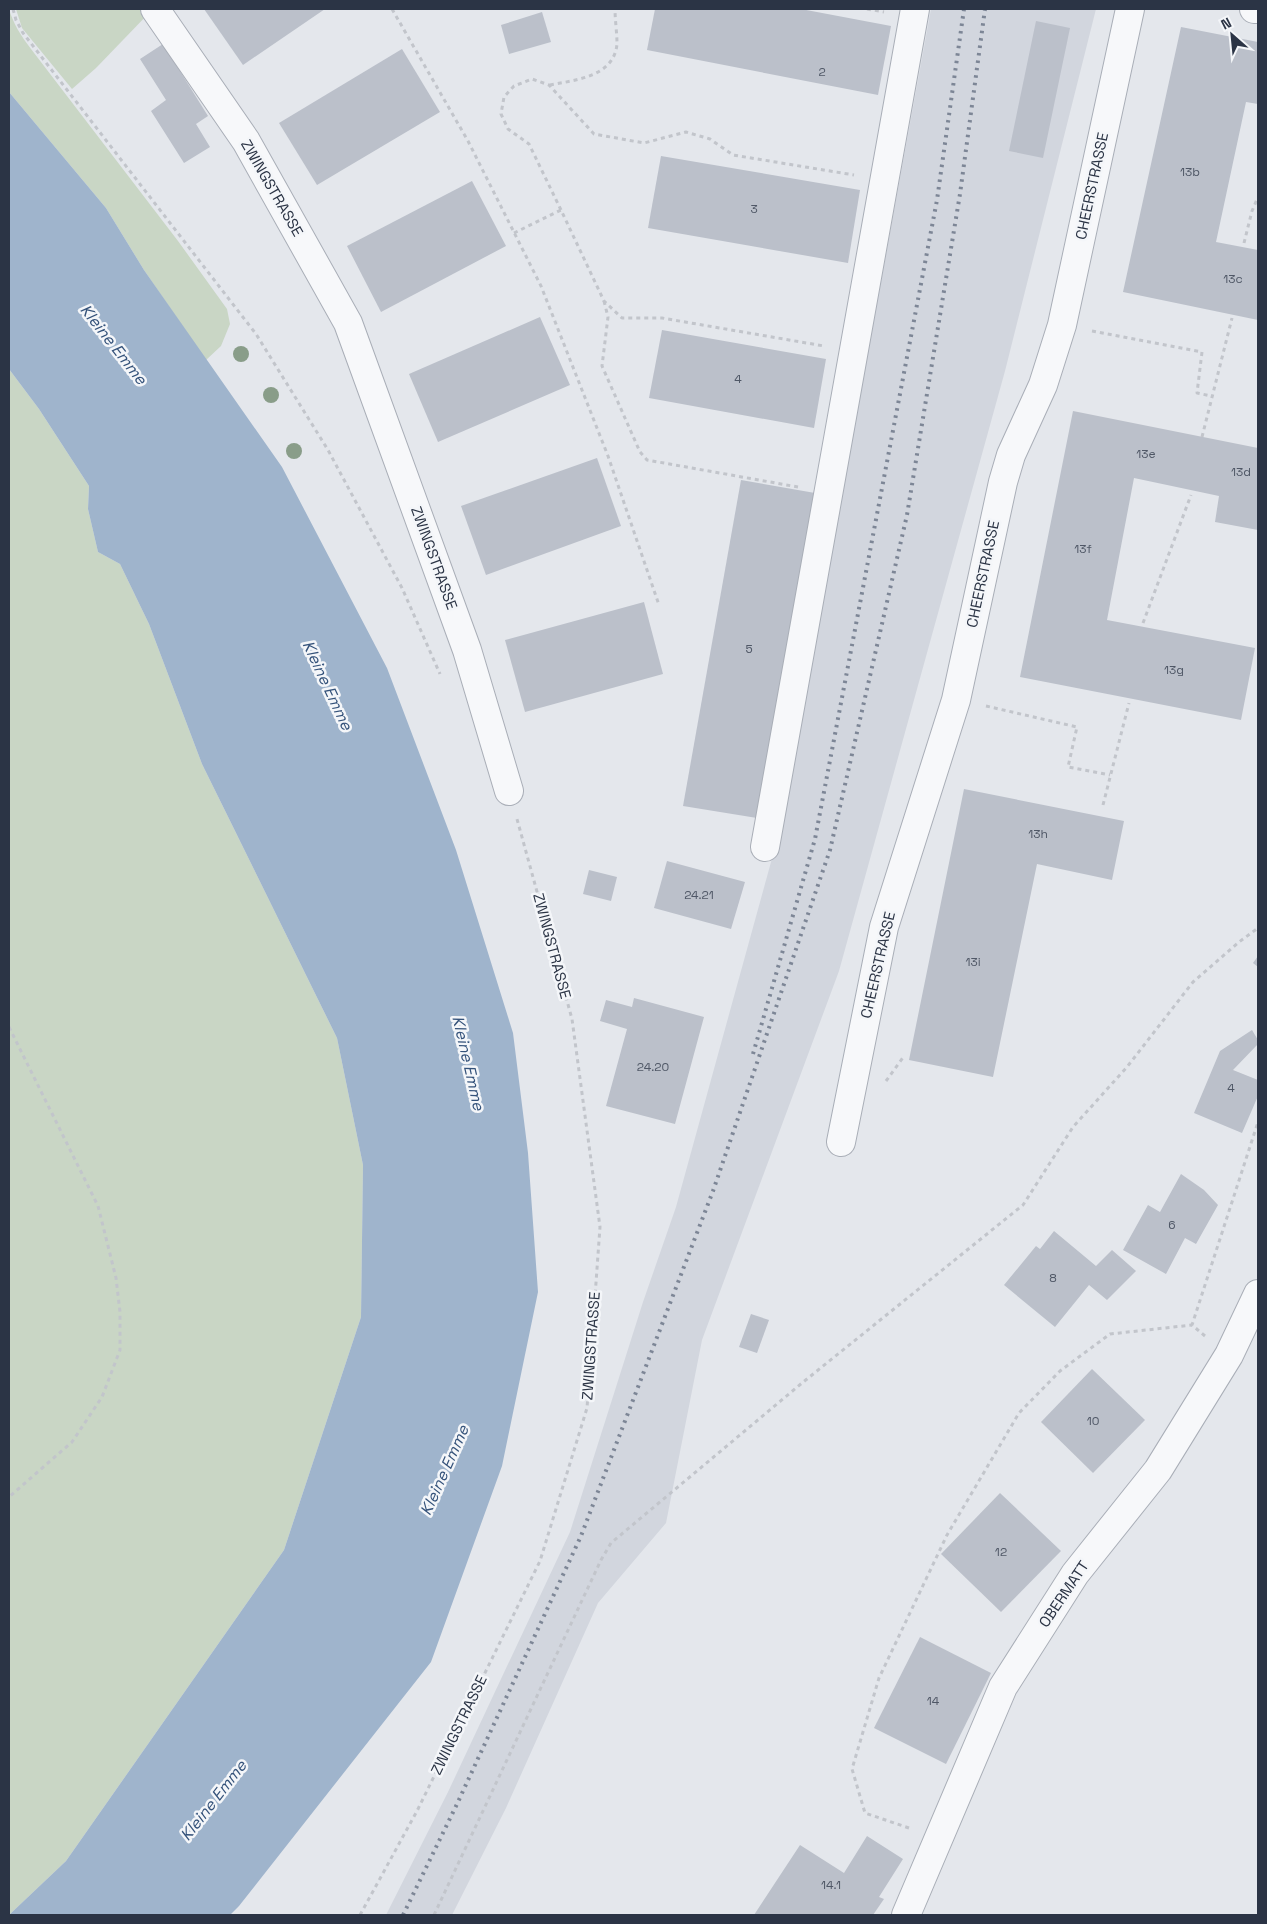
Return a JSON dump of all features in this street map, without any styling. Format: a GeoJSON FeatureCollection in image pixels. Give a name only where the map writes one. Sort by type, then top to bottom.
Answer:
{"type":"FeatureCollection","features":[{"type":"Feature","properties":{"kind":"street","name":"ZWINGSTRASSE"},"geometry":{"type":"LineString","coordinates":[[155,9],[246,141],[348,323],[467,650],[509,791]]}},
{"type":"Feature","properties":{"kind":"street"},"geometry":{"type":"LineString","coordinates":[[765,847],[915,9]]}},
{"type":"Feature","properties":{"kind":"street","name":"CHEERSTRASSE"},"geometry":{"type":"LineString","coordinates":[[841,1142],[884,927],[956,700],[1003,482],[1011,455],[1049,368],[1062,325],[1130,9]]}},
{"type":"Feature","properties":{"kind":"street","name":"OBERMATT"},"geometry":{"type":"LineString","coordinates":[[906,1915],[1003,1687],[1075,1574],[1158,1470],[1229,1355],[1258,1294]]}},
{"type":"Feature","properties":{"kind":"path"},"geometry":{"type":"LineString","coordinates":[[13,9],[23,33],[256,334],[328,450],[402,588],[442,679]]}},
{"type":"Feature","properties":{"kind":"path"},"geometry":{"type":"LineString","coordinates":[[392,9],[468,141],[540,286],[608,456],[659,605]]}},
{"type":"Feature","properties":{"kind":"path"},"geometry":{"type":"LineString","coordinates":[[549,85],[590,77],[611,61],[617,45],[614,9]]}},
{"type":"Feature","properties":{"kind":"path"},"geometry":{"type":"LineString","coordinates":[[828,492],[647,460],[640,452],[602,366],[608,317],[604,301],[529,144],[508,129],[501,114],[504,97],[514,86],[532,79],[549,85],[594,134],[644,143],[686,132],[710,139],[732,155],[884,180]]}},
{"type":"Feature","properties":{"kind":"path"},"geometry":{"type":"LineString","coordinates":[[1244,244],[1252,211],[1258,197]]}},
{"type":"Feature","properties":{"kind":"path"},"geometry":{"type":"LineString","coordinates":[[514,233],[561,210]]}},
{"type":"Feature","properties":{"kind":"path"},"geometry":{"type":"LineString","coordinates":[[604,301],[622,318],[662,318],[853,351]]}},
{"type":"Feature","properties":{"kind":"path"},"geometry":{"type":"LineString","coordinates":[[1202,437],[1232,318]]}},
{"type":"Feature","properties":{"kind":"path"},"geometry":{"type":"LineString","coordinates":[[1062,325],[1202,352],[1196,393],[1212,396]]}},
{"type":"Feature","properties":{"kind":"path"},"geometry":{"type":"LineString","coordinates":[[1142,623],[1191,494]]}},
{"type":"Feature","properties":{"kind":"path"},"geometry":{"type":"LineString","coordinates":[[956,700],[1077,727],[1068,767],[1110,775]]}},
{"type":"Feature","properties":{"kind":"path"},"geometry":{"type":"LineString","coordinates":[[1103,805],[1129,703]]}},
{"type":"Feature","properties":{"kind":"path","name":"ZWINGSTRASSE"},"geometry":{"type":"LineString","coordinates":[[360,1915],[417,1811],[540,1561],[587,1408],[600,1227],[572,1019],[509,791]]}},
{"type":"Feature","properties":{"kind":"path"},"geometry":{"type":"LineString","coordinates":[[434,1915],[611,1543],[802,1383],[1023,1205],[1073,1127],[1127,1067],[1193,982],[1258,928]]}},
{"type":"Feature","properties":{"kind":"path"},"geometry":{"type":"LineString","coordinates":[[9,1027],[98,1206],[116,1278],[120,1322],[120,1350],[102,1397],[72,1442],[9,1497]]}},
{"type":"Feature","properties":{"kind":"path"},"geometry":{"type":"LineString","coordinates":[[1192,1326],[1258,1122]]}},
{"type":"Feature","properties":{"kind":"path"},"geometry":{"type":"LineString","coordinates":[[938,1838],[865,1813],[852,1769],[879,1678],[947,1535],[1019,1413],[1060,1372],[1110,1334],[1192,1326],[1229,1355]]}},
{"type":"Feature","properties":{"kind":"shaded area"},"geometry":{"type":"Polygon","coordinates":[[[931,9],[1096,9],[1005,371],[839,971],[702,1340],[666,1523],[598,1603],[506,1808],[452,1915],[386,1915],[448,1792],[570,1532],[643,1302],[676,1207],[782,822],[931,9]]]}},
{"type":"Feature","properties":{"kind":"green space"},"geometry":{"type":"Polygon","coordinates":[[[9,9],[15,24],[27,44],[178,241],[227,309],[230,324],[221,346],[206,360],[144,270],[106,208],[9,92],[9,9]]]}},
{"type":"Feature","properties":{"kind":"green space"},"geometry":{"type":"Polygon","coordinates":[[[16,9],[145,9],[150,12],[96,68],[72,89],[22,28],[16,9]]]}},
{"type":"Feature","properties":{"kind":"green space"},"geometry":{"type":"Polygon","coordinates":[[[9,369],[39,409],[89,486],[88,509],[98,552],[120,564],[149,624],[202,764],[337,1038],[363,1165],[361,1317],[284,1550],[66,1861],[9,1915],[9,369]]]}},
{"type":"Feature","properties":{"kind":"water","name":"Kleine Emme"},"geometry":{"type":"Polygon","coordinates":[[[9,92],[106,208],[144,270],[282,467],[387,668],[456,850],[513,1033],[528,1153],[538,1292],[502,1466],[431,1662],[230,1915],[9,1915],[66,1861],[284,1550],[361,1317],[363,1165],[337,1038],[202,764],[149,624],[120,564],[98,552],[88,509],[89,486],[39,409],[9,369],[9,92]]]}},
{"type":"Feature","properties":{"kind":"building"},"geometry":{"type":"Polygon","coordinates":[[[204,9],[325,9],[243,65],[204,9]]]}},
{"type":"Feature","properties":{"kind":"building"},"geometry":{"type":"Polygon","coordinates":[[[655,9],[801,9],[891,26],[878,95],[647,50],[655,9]]]}},
{"type":"Feature","properties":{"kind":"building"},"geometry":{"type":"Polygon","coordinates":[[[542,12],[551,42],[509,54],[501,25],[542,12]]]}},
{"type":"Feature","properties":{"kind":"building"},"geometry":{"type":"Polygon","coordinates":[[[1036,21],[1070,28],[1043,158],[1009,151],[1036,21]]]}},
{"type":"Feature","properties":{"kind":"building"},"geometry":{"type":"Polygon","coordinates":[[[1181,27],[1258,42],[1258,104],[1246,102],[1216,242],[1258,250],[1258,320],[1123,292],[1181,27]]]}},
{"type":"Feature","properties":{"kind":"building"},"geometry":{"type":"Polygon","coordinates":[[[163,44],[208,116],[196,124],[210,147],[184,163],[151,111],[166,100],[140,59],[163,44]]]}},
{"type":"Feature","properties":{"kind":"building"},"geometry":{"type":"Polygon","coordinates":[[[402,49],[440,112],[317,185],[279,123],[402,49]]]}},
{"type":"Feature","properties":{"kind":"building"},"geometry":{"type":"Polygon","coordinates":[[[661,156],[860,190],[848,263],[648,228],[661,156]]]}},
{"type":"Feature","properties":{"kind":"building"},"geometry":{"type":"Polygon","coordinates":[[[472,181],[506,246],[381,312],[347,246],[472,181]]]}},
{"type":"Feature","properties":{"kind":"building"},"geometry":{"type":"Polygon","coordinates":[[[540,317],[570,385],[438,442],[409,374],[540,317]]]}},
{"type":"Feature","properties":{"kind":"building"},"geometry":{"type":"Polygon","coordinates":[[[662,330],[826,359],[814,428],[649,398],[662,330]]]}},
{"type":"Feature","properties":{"kind":"building"},"geometry":{"type":"Polygon","coordinates":[[[1073,411],[1258,448],[1258,530],[1215,522],[1219,496],[1134,478],[1107,620],[1255,648],[1241,720],[1020,677],[1073,411]]]}},
{"type":"Feature","properties":{"kind":"building"},"geometry":{"type":"Polygon","coordinates":[[[597,458],[621,526],[486,575],[461,506],[597,458]]]}},
{"type":"Feature","properties":{"kind":"building"},"geometry":{"type":"Polygon","coordinates":[[[741,480],[815,493],[757,818],[683,806],[741,480]]]}},
{"type":"Feature","properties":{"kind":"building"},"geometry":{"type":"Polygon","coordinates":[[[644,602],[663,674],[525,712],[505,640],[644,602]]]}},
{"type":"Feature","properties":{"kind":"building"},"geometry":{"type":"Polygon","coordinates":[[[964,789],[1124,821],[1112,880],[1037,864],[993,1077],[909,1060],[964,789]]]}},
{"type":"Feature","properties":{"kind":"building"},"geometry":{"type":"Polygon","coordinates":[[[667,861],[745,882],[731,929],[654,908],[667,861]]]}},
{"type":"Feature","properties":{"kind":"building"},"geometry":{"type":"Polygon","coordinates":[[[589,870],[617,877],[611,901],[583,894],[589,870]]]}},
{"type":"Feature","properties":{"kind":"building"},"geometry":{"type":"Polygon","coordinates":[[[1258,956],[1258,967],[1253,963],[1258,956]]]}},
{"type":"Feature","properties":{"kind":"building"},"geometry":{"type":"Polygon","coordinates":[[[634,998],[704,1017],[675,1124],[606,1106],[627,1029],[600,1021],[606,1000],[632,1007],[634,998]]]}},
{"type":"Feature","properties":{"kind":"building"},"geometry":{"type":"Polygon","coordinates":[[[1252,1030],[1258,1040],[1258,1044],[1233,1070],[1258,1080],[1258,1096],[1242,1133],[1194,1113],[1220,1051],[1252,1030]]]}},
{"type":"Feature","properties":{"kind":"building"},"geometry":{"type":"Polygon","coordinates":[[[1181,1174],[1204,1190],[1218,1205],[1196,1244],[1185,1238],[1166,1274],[1123,1250],[1148,1205],[1160,1212],[1181,1174]]]}},
{"type":"Feature","properties":{"kind":"building"},"geometry":{"type":"Polygon","coordinates":[[[1054,1231],[1096,1266],[1112,1250],[1136,1271],[1107,1300],[1089,1285],[1055,1327],[1004,1285],[1036,1246],[1040,1249],[1054,1231]]]}},
{"type":"Feature","properties":{"kind":"building"},"geometry":{"type":"Polygon","coordinates":[[[751,1314],[769,1320],[757,1353],[739,1347],[751,1314]]]}},
{"type":"Feature","properties":{"kind":"building"},"geometry":{"type":"Polygon","coordinates":[[[1092,1369],[1145,1420],[1093,1473],[1041,1422],[1092,1369]]]}},
{"type":"Feature","properties":{"kind":"building"},"geometry":{"type":"Polygon","coordinates":[[[1000,1493],[1061,1551],[1001,1612],[941,1554],[1000,1493]]]}},
{"type":"Feature","properties":{"kind":"building"},"geometry":{"type":"Polygon","coordinates":[[[920,1637],[991,1673],[946,1764],[874,1728],[920,1637]]]}},
{"type":"Feature","properties":{"kind":"building"},"geometry":{"type":"Polygon","coordinates":[[[867,1836],[903,1859],[879,1897],[884,1899],[873,1915],[754,1915],[800,1845],[844,1873],[867,1836]]]}},
{"type":"Feature","properties":{"kind":"railway"},"geometry":{"type":"LineString","coordinates":[[753,1054],[815,839],[937,200],[964,9]]}},
{"type":"Feature","properties":{"kind":"railway"},"geometry":{"type":"LineString","coordinates":[[403,1915],[457,1804],[581,1536],[713,1191],[830,850],[907,515],[960,194],[985,9]]}}]}
